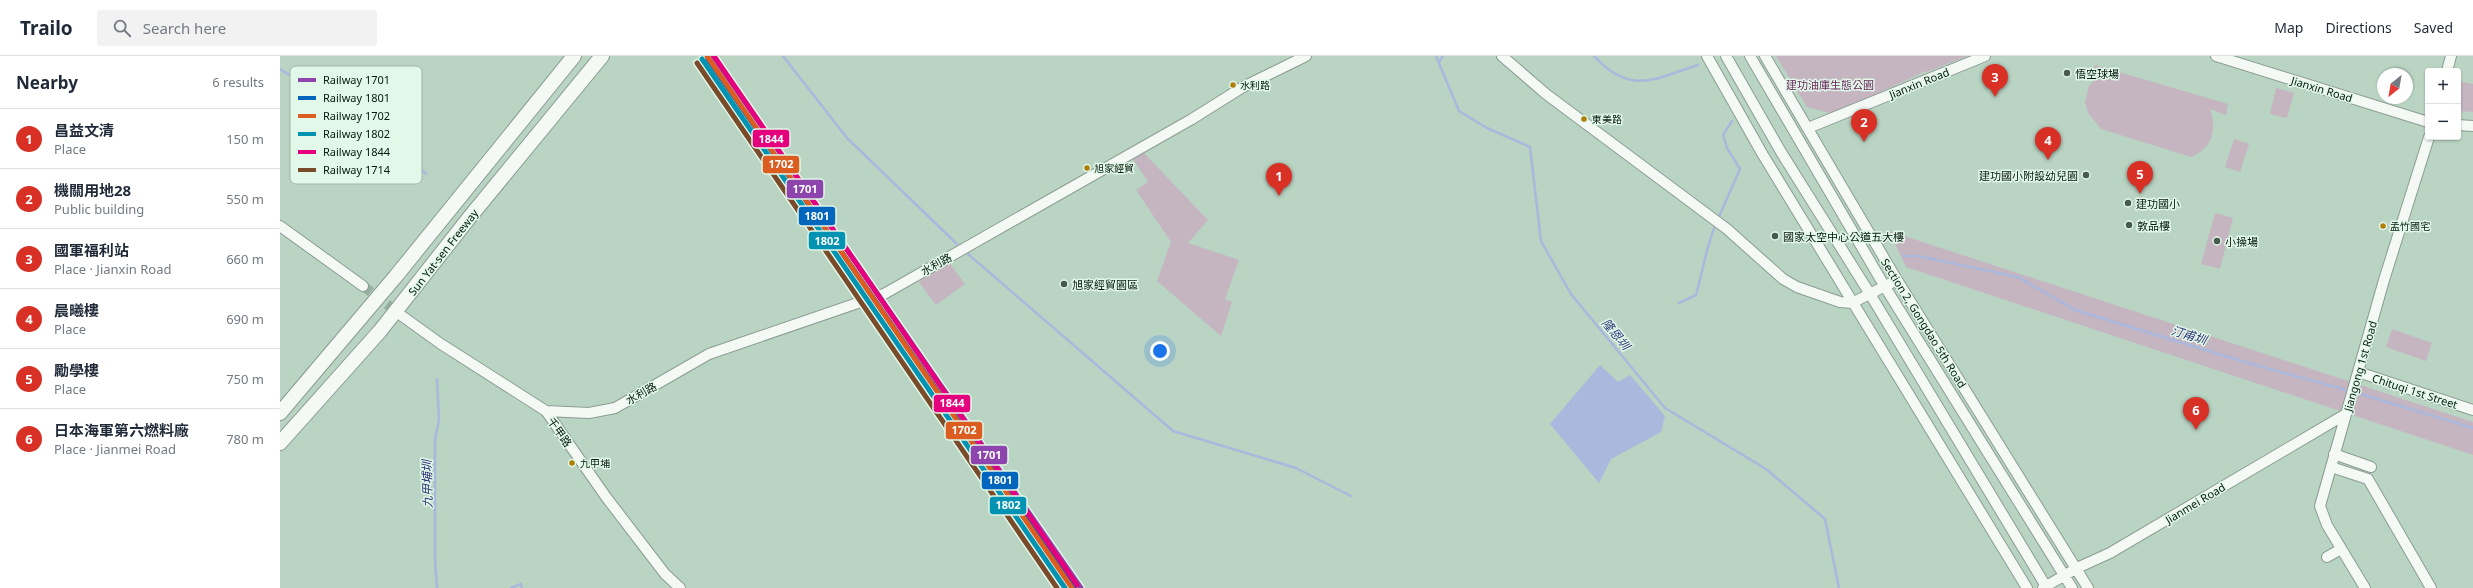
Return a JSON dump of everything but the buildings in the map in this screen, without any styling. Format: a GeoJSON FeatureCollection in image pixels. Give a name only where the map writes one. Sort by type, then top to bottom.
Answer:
{"type":"FeatureCollection","features":[{"type":"Feature","properties":{"kind":"highway","name":"Sun Yat-sen Freeway"},"geometry":{"type":"LineString","coordinates":[[280,413],[396,276],[574,56]]}},
{"type":"Feature","properties":{"kind":"highway","name":"Sun Yat-sen Freeway"},"geometry":{"type":"LineString","coordinates":[[280,443],[380,331],[469,218],[601,57]]}},
{"type":"Feature","properties":{"kind":"street","name":"水利路"},"geometry":{"type":"LineString","coordinates":[[546,411],[589,413],[615,408],[709,354],[884,294],[1192,119],[1243,87],[1306,56]]}},
{"type":"Feature","properties":{"kind":"street"},"geometry":{"type":"LineString","coordinates":[[1502,56],[1546,94],[1717,222],[1783,279],[1815,294],[1840,302],[1852,303],[1897,280]]}},
{"type":"Feature","properties":{"kind":"street"},"geometry":{"type":"LineString","coordinates":[[1707,56],[1763,155],[1852,303],[2027,588]]}},
{"type":"Feature","properties":{"kind":"street"},"geometry":{"type":"LineString","coordinates":[[1726,56],[1781,152],[1870,294],[2045,587]]}},
{"type":"Feature","properties":{"kind":"street","name":"Section 2, Gongdao 5th Road"},"geometry":{"type":"LineString","coordinates":[[1750,56],[1885,287],[2072,588]]}},
{"type":"Feature","properties":{"kind":"street","name":"Section 2, Gongdao 5th Road"},"geometry":{"type":"LineString","coordinates":[[1765,56],[1897,280],[2088,588]]}},
{"type":"Feature","properties":{"kind":"street","name":"Jianxin Road"},"geometry":{"type":"LineString","coordinates":[[1808,128],[1986,56]]}},
{"type":"Feature","properties":{"kind":"street","name":"Jianxin Road"},"geometry":{"type":"LineString","coordinates":[[2216,56],[2425,121]]}},
{"type":"Feature","properties":{"kind":"street"},"geometry":{"type":"LineString","coordinates":[[2448,68],[2451,56]]}},
{"type":"Feature","properties":{"kind":"street"},"geometry":{"type":"LineString","coordinates":[[2461,126],[2473,126]]}},
{"type":"Feature","properties":{"kind":"street","name":"Jiangong 1st Road"},"geometry":{"type":"LineString","coordinates":[[2365,588],[2327,525],[2320,506],[2358,372],[2428,140]]}},
{"type":"Feature","properties":{"kind":"street"},"geometry":{"type":"LineString","coordinates":[[280,226],[363,286]]}},
{"type":"Feature","properties":{"kind":"street","name":"千甲路"},"geometry":{"type":"LineString","coordinates":[[402,316],[441,344],[546,411],[606,497],[665,574],[680,588]]}},
{"type":"Feature","properties":{"kind":"street","name":"Chituqi 1st Street"},"geometry":{"type":"LineString","coordinates":[[2358,372],[2473,410]]}},
{"type":"Feature","properties":{"kind":"street","name":"Jianmei Road"},"geometry":{"type":"LineString","coordinates":[[2045,587],[2077,568],[2110,553],[2347,411]]}},
{"type":"Feature","properties":{"kind":"street"},"geometry":{"type":"LineString","coordinates":[[2334,454],[2371,467]]}},
{"type":"Feature","properties":{"kind":"street"},"geometry":{"type":"LineString","coordinates":[[2331,467],[2368,480],[2431,588]]}},
{"type":"Feature","properties":{"kind":"street"},"geometry":{"type":"LineString","coordinates":[[2327,557],[2341,549]]}},
{"type":"Feature","properties":{"kind":"green space","name":"建功油庫生態公園"},"geometry":{"type":"Polygon","coordinates":[[[1776,56],[1967,56],[1927,72],[1926,71],[1833,114],[1807,107],[1776,56]]]}},
{"type":"Feature","properties":{"kind":"green space"},"geometry":{"type":"Polygon","coordinates":[[[2095,65],[2228,104],[2226,115],[2210,109],[2213,124],[2211,138],[2204,149],[2191,157],[2101,129],[2088,113],[2085,102],[2089,86],[2098,76],[2092,74],[2095,65]]]}},
{"type":"Feature","properties":{"kind":"green space"},"geometry":{"type":"Polygon","coordinates":[[[2461,82],[2473,84],[2473,112],[2461,111],[2461,82]]]}},
{"type":"Feature","properties":{"kind":"green space"},"geometry":{"type":"Polygon","coordinates":[[[2276,88],[2294,93],[2287,118],[2270,114],[2276,88]]]}},
{"type":"Feature","properties":{"kind":"green space"},"geometry":{"type":"Polygon","coordinates":[[[2234,139],[2249,144],[2240,172],[2225,167],[2234,139]]]}},
{"type":"Feature","properties":{"kind":"green space"},"geometry":{"type":"Polygon","coordinates":[[[1141,150],[1208,220],[1188,243],[1239,260],[1225,299],[1232,302],[1221,336],[1157,281],[1171,242],[1136,190],[1148,182],[1131,156],[1141,150]]]}},
{"type":"Feature","properties":{"kind":"green space","name":"小操場"},"geometry":{"type":"Polygon","coordinates":[[[2215,213],[2233,218],[2220,269],[2201,264],[2215,213]]]}},
{"type":"Feature","properties":{"kind":"green space"},"geometry":{"type":"Polygon","coordinates":[[[1889,231],[2473,422],[2473,455],[1906,267],[1889,231]]]}},
{"type":"Feature","properties":{"kind":"green space"},"geometry":{"type":"Polygon","coordinates":[[[948,261],[965,284],[936,305],[919,282],[948,261]]]}},
{"type":"Feature","properties":{"kind":"green space"},"geometry":{"type":"Polygon","coordinates":[[[2392,329],[2432,343],[2426,361],[2386,347],[2392,329]]]}},
{"type":"Feature","properties":{"kind":"green space"},"geometry":{"type":"Polygon","coordinates":[[[958,406],[1000,468],[991,474],[948,412],[958,406]]]}},
{"type":"Feature","properties":{"kind":"water"},"geometry":{"type":"Polygon","coordinates":[[[1600,365],[1618,382],[1630,375],[1665,416],[1661,432],[1611,459],[1599,483],[1550,424],[1600,365]]]}},
{"type":"Feature","properties":{"kind":"waterway"},"geometry":{"type":"LineString","coordinates":[[783,56],[847,138],[957,244]]}},
{"type":"Feature","properties":{"kind":"waterway","name":"隆恩圳"},"geometry":{"type":"LineString","coordinates":[[1436,56],[1459,111],[1487,128],[1530,147],[1541,241],[1571,294],[1665,408],[1766,469],[1825,519],[1839,588]]}},
{"type":"Feature","properties":{"kind":"waterway","name":"隆恩圳"},"geometry":{"type":"LineString","coordinates":[[1439,62],[1443,56]]}},
{"type":"Feature","properties":{"kind":"waterway","name":"汀甫圳"},"geometry":{"type":"LineString","coordinates":[[1594,56],[1607,68],[1620,76],[1632,80],[1643,81],[1656,79],[1698,65]]}},
{"type":"Feature","properties":{"kind":"waterway","name":"九甲埔圳"},"geometry":{"type":"LineString","coordinates":[[280,69],[290,75]]}},
{"type":"Feature","properties":{"kind":"waterway"},"geometry":{"type":"LineString","coordinates":[[1718,219],[1740,169],[1727,148],[1723,135],[1732,121]]}},
{"type":"Feature","properties":{"kind":"waterway","name":"九甲埔圳"},"geometry":{"type":"LineString","coordinates":[[422,170],[426,174]]}},
{"type":"Feature","properties":{"kind":"waterway"},"geometry":{"type":"LineString","coordinates":[[1679,303],[1696,295],[1707,250],[1716,224]]}},
{"type":"Feature","properties":{"kind":"waterway"},"geometry":{"type":"LineString","coordinates":[[968,254],[1173,431],[1296,468],[1351,496]]}},
{"type":"Feature","properties":{"kind":"waterway","name":"汀甫圳"},"geometry":{"type":"LineString","coordinates":[[1903,256],[1918,256],[2018,277],[2075,310],[2248,363],[2350,391]]}},
{"type":"Feature","properties":{"kind":"waterway","name":"九甲埔圳"},"geometry":{"type":"LineString","coordinates":[[437,379],[439,420],[435,439],[435,560],[437,588]]}},
{"type":"Feature","properties":{"kind":"waterway","name":"汀甫圳"},"geometry":{"type":"LineString","coordinates":[[2354,392],[2473,428]]}},
{"type":"Feature","properties":{"kind":"waterway","name":"九甲埔圳"},"geometry":{"type":"LineString","coordinates":[[511,588],[521,584],[522,588]]}},
{"type":"Feature","properties":{"kind":"tunnel"},"geometry":{"type":"LineString","coordinates":[[363,286],[401,315]]}},
{"type":"Feature","properties":{"kind":"rail line","name":"1702"},"geometry":{"type":"LineString","coordinates":[[707,56],[1072,588]]}},
{"type":"Feature","properties":{"kind":"rail line","name":"1701"},"geometry":{"type":"LineString","coordinates":[[713,56],[1081,588]]}},
{"type":"Feature","properties":{"kind":"rail line","name":"1844"},"geometry":{"type":"LineString","coordinates":[[714,56],[1077,585]]}},
{"type":"Feature","properties":{"kind":"rail line","name":"1802"},"geometry":{"type":"LineString","coordinates":[[702,59],[1065,588]]}},
{"type":"Feature","properties":{"kind":"rail line","name":"1801"},"geometry":{"type":"LineString","coordinates":[[708,59],[1074,588]]}},
{"type":"Feature","properties":{"kind":"rail line","name":"1714"},"geometry":{"type":"LineString","coordinates":[[697,63],[1057,588]]}},
{"type":"Feature","properties":{"kind":"place","name":"悟空球場"},"geometry":{"type":"Point","coordinates":[2067,73]}},
{"type":"Feature","properties":{"kind":"place","name":"水利路"},"geometry":{"type":"Point","coordinates":[1233,85]}},
{"type":"Feature","properties":{"kind":"place","name":"國軍福利站"},"geometry":{"type":"Point","coordinates":[1995,97]}},
{"type":"Feature","properties":{"kind":"place","name":"東美路"},"geometry":{"type":"Point","coordinates":[1584,119]}},
{"type":"Feature","properties":{"kind":"place","name":"機關用地28"},"geometry":{"type":"Point","coordinates":[1864,142]}},
{"type":"Feature","properties":{"kind":"place","name":"晨曦樓"},"geometry":{"type":"Point","coordinates":[2048,160]}},
{"type":"Feature","properties":{"kind":"place","name":"旭家經貿"},"geometry":{"type":"Point","coordinates":[1087,168]}},
{"type":"Feature","properties":{"kind":"place","name":"建功國小附設幼兒園"},"geometry":{"type":"Point","coordinates":[2086,175]}},
{"type":"Feature","properties":{"kind":"place","name":"勵學樓"},"geometry":{"type":"Point","coordinates":[2140,194]}},
{"type":"Feature","properties":{"kind":"place","name":"昌益文清"},"geometry":{"type":"Point","coordinates":[1279,196]}},
{"type":"Feature","properties":{"kind":"place","name":"建功國小"},"geometry":{"type":"Point","coordinates":[2128,203]}},
{"type":"Feature","properties":{"kind":"place","name":"敦品樓"},"geometry":{"type":"Point","coordinates":[2129,225]}},
{"type":"Feature","properties":{"kind":"place","name":"孟竹國宅"},"geometry":{"type":"Point","coordinates":[2383,226]}},
{"type":"Feature","properties":{"kind":"place","name":"國家太空中心公道五大樓"},"geometry":{"type":"Point","coordinates":[1775,236]}},
{"type":"Feature","properties":{"kind":"place","name":"小操場"},"geometry":{"type":"Point","coordinates":[2217,241]}},
{"type":"Feature","properties":{"kind":"place","name":"旭家經貿園區"},"geometry":{"type":"Point","coordinates":[1064,284]}},
{"type":"Feature","properties":{"kind":"place","name":"日本海軍第六燃料廠"},"geometry":{"type":"Point","coordinates":[2196,430]}},
{"type":"Feature","properties":{"kind":"place","name":"九甲埔"},"geometry":{"type":"Point","coordinates":[572,463]}}]}
